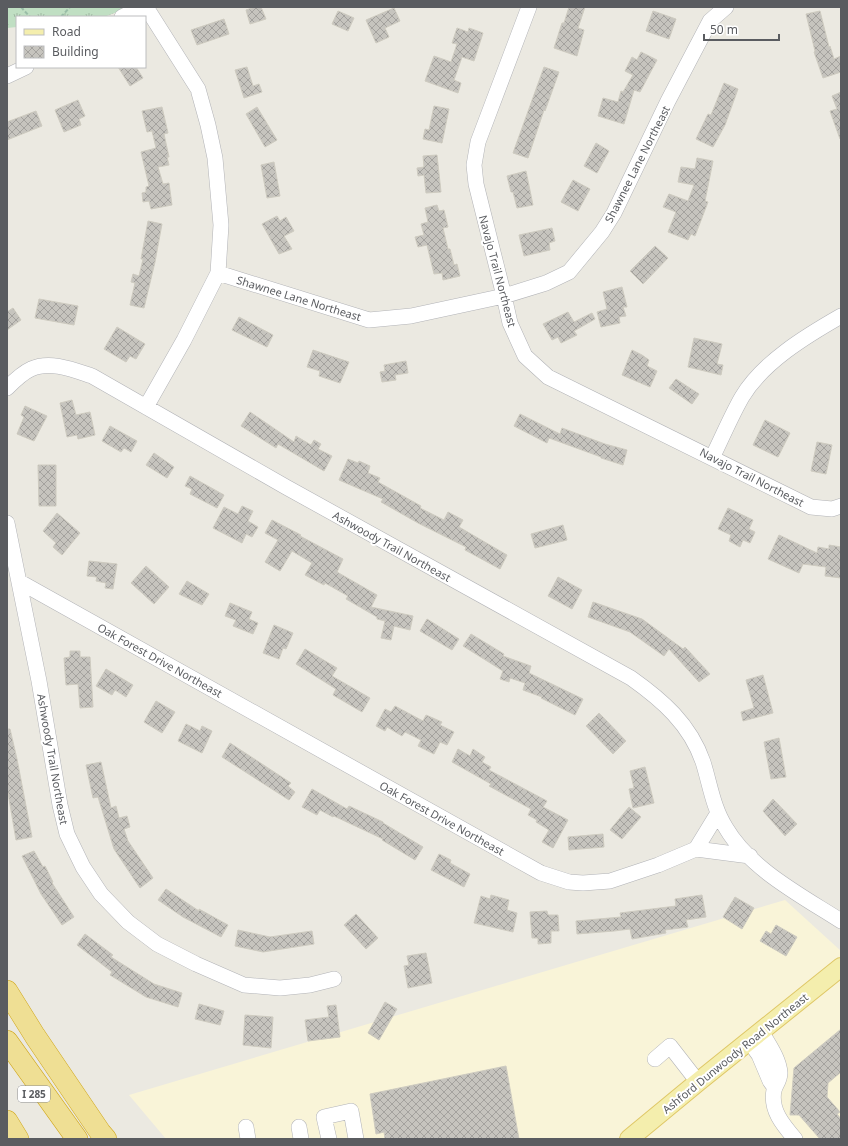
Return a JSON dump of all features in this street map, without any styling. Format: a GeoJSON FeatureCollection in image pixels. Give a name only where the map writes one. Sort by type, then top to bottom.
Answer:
{"type":"FeatureCollection","features":[{"type":"Feature","properties":{"kind":"highway"},"geometry":{"type":"LineString","coordinates":[[7,991],[35,1036],[106,1139]]}},
{"type":"Feature","properties":{"kind":"highway"},"geometry":{"type":"LineString","coordinates":[[7,1041],[77,1139]]}},
{"type":"Feature","properties":{"kind":"highway","name":"I 285"},"geometry":{"type":"LineString","coordinates":[[7,1049],[61,1139]]}},
{"type":"Feature","properties":{"kind":"highway"},"geometry":{"type":"LineString","coordinates":[[7,1121],[18,1139]]}},
{"type":"Feature","properties":{"kind":"main road","name":"Ashford Dunwoody Road Northeast"},"geometry":{"type":"LineString","coordinates":[[629,1139],[841,967]]}},
{"type":"Feature","properties":{"kind":"street"},"geometry":{"type":"LineString","coordinates":[[124,16],[142,7]]}},
{"type":"Feature","properties":{"kind":"street"},"geometry":{"type":"LineString","coordinates":[[146,7],[198,89],[215,158],[221,225],[218,273],[184,340],[146,407]]}},
{"type":"Feature","properties":{"kind":"street","name":"Navajo Trail Northeast"},"geometry":{"type":"LineString","coordinates":[[529,7],[478,142],[474,165],[476,184],[510,323],[526,356],[548,377],[811,507],[832,509],[841,506]]}},
{"type":"Feature","properties":{"kind":"street","name":"Shawnee Lane Northeast"},"geometry":{"type":"LineString","coordinates":[[218,273],[369,320],[411,316],[504,296],[546,283],[569,272],[602,232],[614,213],[668,101],[710,21],[726,7]]}},
{"type":"Feature","properties":{"kind":"street"},"geometry":{"type":"LineString","coordinates":[[7,76],[24,68]]}},
{"type":"Feature","properties":{"kind":"street"},"geometry":{"type":"LineString","coordinates":[[712,458],[742,396],[757,378],[778,357],[841,316]]}},
{"type":"Feature","properties":{"kind":"street","name":"Ashwoody Trail Northeast"},"geometry":{"type":"LineString","coordinates":[[7,388],[32,368],[49,365],[67,368],[92,376],[286,487],[631,678],[655,695],[672,711],[686,728],[695,743],[718,813]]}},
{"type":"Feature","properties":{"kind":"street","name":"Ashwoody Trail Northeast"},"geometry":{"type":"LineString","coordinates":[[7,523],[20,582],[39,681],[60,805],[67,834],[84,867],[101,894],[128,922],[157,944],[196,964],[244,985],[280,988],[310,985],[334,979]]}},
{"type":"Feature","properties":{"kind":"street","name":"Oak Forest Drive Northeast"},"geometry":{"type":"LineString","coordinates":[[20,582],[541,873],[569,882],[583,883],[610,880],[658,865],[696,849]]}},
{"type":"Feature","properties":{"kind":"street"},"geometry":{"type":"LineString","coordinates":[[718,813],[696,849],[750,856]]}},
{"type":"Feature","properties":{"kind":"street"},"geometry":{"type":"LineString","coordinates":[[718,813],[736,842],[757,864],[841,921]]}},
{"type":"Feature","properties":{"kind":"street"},"geometry":{"type":"LineString","coordinates":[[755,1036],[775,1054],[780,1072],[779,1081],[772,1098],[774,1111],[795,1139]]}},
{"type":"Feature","properties":{"kind":"street"},"geometry":{"type":"LineString","coordinates":[[655,1059],[670,1046],[698,1082]]}},
{"type":"Feature","properties":{"kind":"street"},"geometry":{"type":"LineString","coordinates":[[329,1139],[324,1117],[351,1111],[356,1139]]}},
{"type":"Feature","properties":{"kind":"path"},"geometry":{"type":"LineString","coordinates":[[21,7],[29,16]]}},
{"type":"Feature","properties":{"kind":"path"},"geometry":{"type":"LineString","coordinates":[[62,16],[70,7]]}},
{"type":"Feature","properties":{"kind":"shaded area"},"geometry":{"type":"Polygon","coordinates":[[[785,900],[841,951],[841,1139],[166,1139],[129,1095],[785,900]]]}},
{"type":"Feature","properties":{"kind":"green space"},"geometry":{"type":"Polygon","coordinates":[[[7,7],[130,7],[107,16],[16,16],[16,27],[7,28],[7,7]]]}},
{"type":"Feature","properties":{"kind":"building"},"geometry":{"type":"Polygon","coordinates":[[[261,7],[266,19],[250,24],[246,10],[261,7]]]}},
{"type":"Feature","properties":{"kind":"building"},"geometry":{"type":"Polygon","coordinates":[[[569,7],[585,7],[578,28],[584,30],[577,56],[554,48],[569,7]]]}},
{"type":"Feature","properties":{"kind":"building"},"geometry":{"type":"Polygon","coordinates":[[[394,8],[400,21],[385,28],[389,37],[376,43],[366,20],[394,8]]]}},
{"type":"Feature","properties":{"kind":"building"},"geometry":{"type":"Polygon","coordinates":[[[338,11],[354,18],[348,31],[332,24],[338,11]]]}},
{"type":"Feature","properties":{"kind":"building"},"geometry":{"type":"Polygon","coordinates":[[[653,11],[676,19],[669,39],[646,31],[653,11]]]}},
{"type":"Feature","properties":{"kind":"building"},"geometry":{"type":"Polygon","coordinates":[[[820,11],[829,47],[830,46],[834,59],[841,56],[841,72],[823,78],[814,52],[806,14],[820,11]]]}},
{"type":"Feature","properties":{"kind":"building"},"geometry":{"type":"Polygon","coordinates":[[[224,19],[229,34],[197,45],[191,30],[224,19]]]}},
{"type":"Feature","properties":{"kind":"building"},"geometry":{"type":"Polygon","coordinates":[[[457,28],[468,32],[469,28],[483,33],[474,61],[462,57],[454,80],[461,83],[458,93],[425,81],[434,56],[451,62],[457,44],[452,43],[457,28]]]}},
{"type":"Feature","properties":{"kind":"building"},"geometry":{"type":"Polygon","coordinates":[[[641,52],[657,60],[640,92],[634,90],[624,124],[598,116],[603,98],[618,102],[621,91],[623,92],[633,75],[625,71],[632,57],[637,60],[641,52]]]}},
{"type":"Feature","properties":{"kind":"building"},"geometry":{"type":"Polygon","coordinates":[[[247,67],[253,86],[259,84],[262,92],[244,98],[235,70],[247,67]]]}},
{"type":"Feature","properties":{"kind":"building"},"geometry":{"type":"Polygon","coordinates":[[[544,67],[559,72],[545,111],[544,110],[528,158],[513,153],[544,67]]]}},
{"type":"Feature","properties":{"kind":"building"},"geometry":{"type":"Polygon","coordinates":[[[119,68],[137,68],[143,78],[130,86],[119,68]]]}},
{"type":"Feature","properties":{"kind":"building"},"geometry":{"type":"Polygon","coordinates":[[[724,83],[738,89],[725,125],[713,147],[696,139],[708,114],[711,115],[724,83]]]}},
{"type":"Feature","properties":{"kind":"building"},"geometry":{"type":"Polygon","coordinates":[[[841,92],[840,139],[830,111],[837,109],[832,96],[841,92]]]}},
{"type":"Feature","properties":{"kind":"building"},"geometry":{"type":"Polygon","coordinates":[[[78,100],[85,116],[79,119],[81,125],[64,132],[55,110],[78,100]]]}},
{"type":"Feature","properties":{"kind":"building"},"geometry":{"type":"Polygon","coordinates":[[[434,106],[449,109],[442,143],[423,139],[425,129],[429,130],[434,106]]]}},
{"type":"Feature","properties":{"kind":"building"},"geometry":{"type":"Polygon","coordinates":[[[162,107],[168,133],[164,134],[169,157],[167,157],[169,165],[158,167],[163,184],[169,183],[172,205],[151,209],[149,201],[143,202],[142,193],[146,192],[146,187],[149,186],[141,152],[156,148],[152,131],[147,132],[142,111],[162,107]]]}},
{"type":"Feature","properties":{"kind":"building"},"geometry":{"type":"Polygon","coordinates":[[[257,107],[277,140],[265,147],[246,114],[257,107]]]}},
{"type":"Feature","properties":{"kind":"building"},"geometry":{"type":"Polygon","coordinates":[[[36,111],[42,126],[7,140],[7,122],[36,111]]]}},
{"type":"Feature","properties":{"kind":"building"},"geometry":{"type":"Polygon","coordinates":[[[596,143],[609,151],[597,173],[584,166],[596,143]]]}},
{"type":"Feature","properties":{"kind":"building"},"geometry":{"type":"Polygon","coordinates":[[[437,155],[441,192],[426,193],[424,175],[418,176],[417,168],[424,167],[423,156],[437,155]]]}},
{"type":"Feature","properties":{"kind":"building"},"geometry":{"type":"Polygon","coordinates":[[[697,158],[713,161],[705,201],[708,202],[695,236],[691,234],[688,240],[668,232],[676,212],[663,207],[669,194],[688,201],[694,185],[678,182],[681,167],[695,169],[697,158]]]}},
{"type":"Feature","properties":{"kind":"building"},"geometry":{"type":"Polygon","coordinates":[[[274,162],[280,196],[267,198],[261,165],[274,162]]]}},
{"type":"Feature","properties":{"kind":"building"},"geometry":{"type":"Polygon","coordinates":[[[526,171],[533,205],[517,208],[507,176],[526,171]]]}},
{"type":"Feature","properties":{"kind":"building"},"geometry":{"type":"Polygon","coordinates":[[[573,180],[590,189],[578,211],[561,202],[573,180]]]}},
{"type":"Feature","properties":{"kind":"building"},"geometry":{"type":"Polygon","coordinates":[[[437,205],[439,211],[444,210],[448,227],[443,228],[448,249],[450,249],[454,265],[457,264],[460,276],[443,280],[442,273],[434,274],[427,245],[418,247],[415,237],[424,235],[421,224],[428,222],[425,208],[437,205]]]}},
{"type":"Feature","properties":{"kind":"building"},"geometry":{"type":"Polygon","coordinates":[[[277,216],[280,221],[286,217],[294,231],[284,236],[292,249],[279,254],[262,224],[277,216]]]}},
{"type":"Feature","properties":{"kind":"building"},"geometry":{"type":"Polygon","coordinates":[[[148,221],[162,224],[144,308],[130,305],[135,283],[131,282],[133,274],[139,276],[143,259],[141,259],[148,221]]]}},
{"type":"Feature","properties":{"kind":"building"},"geometry":{"type":"Polygon","coordinates":[[[552,228],[555,241],[549,243],[550,250],[524,256],[519,235],[552,228]]]}},
{"type":"Feature","properties":{"kind":"building"},"geometry":{"type":"Polygon","coordinates":[[[655,246],[668,258],[643,284],[630,271],[655,246]]]}},
{"type":"Feature","properties":{"kind":"building"},"geometry":{"type":"Polygon","coordinates":[[[622,287],[627,307],[623,307],[626,316],[619,317],[620,323],[601,327],[597,312],[607,309],[603,292],[622,287]]]}},
{"type":"Feature","properties":{"kind":"building"},"geometry":{"type":"Polygon","coordinates":[[[39,299],[78,306],[74,325],[35,318],[39,299]]]}},
{"type":"Feature","properties":{"kind":"building"},"geometry":{"type":"Polygon","coordinates":[[[13,308],[21,320],[7,330],[7,312],[13,308]]]}},
{"type":"Feature","properties":{"kind":"building"},"geometry":{"type":"Polygon","coordinates":[[[568,312],[574,322],[592,313],[595,319],[574,331],[577,335],[561,343],[558,337],[552,340],[543,324],[568,312]]]}},
{"type":"Feature","properties":{"kind":"building"},"geometry":{"type":"Polygon","coordinates":[[[239,317],[273,335],[267,347],[232,330],[239,317]]]}},
{"type":"Feature","properties":{"kind":"building"},"geometry":{"type":"Polygon","coordinates":[[[117,327],[145,344],[136,359],[130,356],[126,362],[104,349],[117,327]]]}},
{"type":"Feature","properties":{"kind":"building"},"geometry":{"type":"Polygon","coordinates":[[[694,338],[722,344],[717,364],[723,365],[721,375],[688,367],[694,338]]]}},
{"type":"Feature","properties":{"kind":"building"},"geometry":{"type":"Polygon","coordinates":[[[313,350],[349,362],[340,383],[319,376],[320,371],[307,367],[313,350]]]}},
{"type":"Feature","properties":{"kind":"building"},"geometry":{"type":"Polygon","coordinates":[[[632,350],[649,360],[647,366],[657,371],[650,387],[622,375],[632,350]]]}},
{"type":"Feature","properties":{"kind":"building"},"geometry":{"type":"Polygon","coordinates":[[[406,361],[408,373],[395,375],[396,380],[382,382],[380,372],[385,371],[384,365],[406,361]]]}},
{"type":"Feature","properties":{"kind":"building"},"geometry":{"type":"Polygon","coordinates":[[[676,379],[699,394],[692,404],[669,388],[676,379]]]}},
{"type":"Feature","properties":{"kind":"building"},"geometry":{"type":"Polygon","coordinates":[[[72,400],[76,415],[90,412],[95,435],[78,439],[77,435],[67,437],[60,403],[72,400]]]}},
{"type":"Feature","properties":{"kind":"building"},"geometry":{"type":"Polygon","coordinates":[[[25,406],[47,416],[34,441],[17,434],[24,417],[21,415],[25,406]]]}},
{"type":"Feature","properties":{"kind":"building"},"geometry":{"type":"Polygon","coordinates":[[[250,412],[294,442],[296,436],[311,445],[314,440],[321,444],[318,449],[332,456],[324,471],[278,444],[276,448],[241,426],[250,412]]]}},
{"type":"Feature","properties":{"kind":"building"},"geometry":{"type":"Polygon","coordinates":[[[520,414],[560,434],[562,428],[605,444],[627,450],[623,465],[549,438],[547,443],[514,426],[520,414]]]}},
{"type":"Feature","properties":{"kind":"building"},"geometry":{"type":"Polygon","coordinates":[[[765,420],[790,433],[778,457],[753,445],[765,420]]]}},
{"type":"Feature","properties":{"kind":"building"},"geometry":{"type":"Polygon","coordinates":[[[110,426],[137,441],[131,452],[124,448],[121,452],[102,441],[110,426]]]}},
{"type":"Feature","properties":{"kind":"building"},"geometry":{"type":"Polygon","coordinates":[[[817,442],[832,445],[826,474],[811,471],[817,442]]]}},
{"type":"Feature","properties":{"kind":"building"},"geometry":{"type":"Polygon","coordinates":[[[154,453],[174,467],[167,478],[146,465],[154,453]]]}},
{"type":"Feature","properties":{"kind":"building"},"geometry":{"type":"Polygon","coordinates":[[[348,459],[358,463],[359,461],[370,466],[368,473],[380,478],[378,482],[421,506],[420,508],[444,520],[448,512],[463,520],[459,527],[507,555],[500,569],[465,550],[466,547],[418,523],[381,502],[383,499],[339,480],[348,459]]]}},
{"type":"Feature","properties":{"kind":"building"},"geometry":{"type":"Polygon","coordinates":[[[38,465],[56,465],[56,506],[39,506],[38,465]]]}},
{"type":"Feature","properties":{"kind":"building"},"geometry":{"type":"Polygon","coordinates":[[[190,476],[224,495],[217,508],[190,494],[192,489],[185,486],[190,476]]]}},
{"type":"Feature","properties":{"kind":"building"},"geometry":{"type":"Polygon","coordinates":[[[242,506],[253,511],[248,521],[258,527],[252,537],[246,534],[242,543],[213,528],[224,507],[238,514],[242,506]]]}},
{"type":"Feature","properties":{"kind":"building"},"geometry":{"type":"Polygon","coordinates":[[[728,508],[753,520],[749,529],[755,532],[750,543],[743,540],[740,547],[729,541],[731,535],[718,529],[728,508]]]}},
{"type":"Feature","properties":{"kind":"building"},"geometry":{"type":"Polygon","coordinates":[[[57,513],[80,533],[62,555],[53,547],[56,543],[43,531],[57,513]]]}},
{"type":"Feature","properties":{"kind":"building"},"geometry":{"type":"Polygon","coordinates":[[[272,520],[343,559],[337,572],[377,595],[371,607],[413,616],[410,630],[394,626],[391,640],[381,638],[385,621],[377,619],[377,617],[346,599],[348,596],[325,583],[324,585],[305,575],[312,563],[292,551],[280,571],[265,562],[278,540],[265,533],[272,520]]]}},
{"type":"Feature","properties":{"kind":"building"},"geometry":{"type":"Polygon","coordinates":[[[563,525],[567,540],[535,548],[531,534],[563,525]]]}},
{"type":"Feature","properties":{"kind":"building"},"geometry":{"type":"Polygon","coordinates":[[[779,535],[817,553],[818,547],[829,549],[829,545],[841,547],[841,578],[825,576],[826,567],[803,564],[799,573],[768,559],[779,535]]]}},
{"type":"Feature","properties":{"kind":"building"},"geometry":{"type":"Polygon","coordinates":[[[89,561],[117,564],[113,589],[105,588],[106,583],[96,581],[97,577],[87,576],[89,561]]]}},
{"type":"Feature","properties":{"kind":"building"},"geometry":{"type":"Polygon","coordinates":[[[146,566],[169,587],[154,604],[131,583],[146,566]]]}},
{"type":"Feature","properties":{"kind":"building"},"geometry":{"type":"Polygon","coordinates":[[[558,577],[582,590],[572,609],[548,596],[558,577]]]}},
{"type":"Feature","properties":{"kind":"building"},"geometry":{"type":"Polygon","coordinates":[[[187,581],[209,594],[202,605],[179,594],[187,581]]]}},
{"type":"Feature","properties":{"kind":"building"},"geometry":{"type":"Polygon","coordinates":[[[593,602],[642,619],[683,649],[685,647],[710,674],[699,682],[669,649],[664,656],[630,632],[588,617],[593,602]]]}},
{"type":"Feature","properties":{"kind":"building"},"geometry":{"type":"Polygon","coordinates":[[[230,603],[252,612],[249,619],[258,623],[253,634],[233,626],[236,620],[225,616],[230,603]]]}},
{"type":"Feature","properties":{"kind":"building"},"geometry":{"type":"Polygon","coordinates":[[[427,619],[459,639],[452,650],[420,631],[427,619]]]}},
{"type":"Feature","properties":{"kind":"building"},"geometry":{"type":"Polygon","coordinates":[[[274,625],[293,633],[286,649],[283,648],[279,659],[263,653],[274,625]]]}},
{"type":"Feature","properties":{"kind":"building"},"geometry":{"type":"Polygon","coordinates":[[[471,634],[504,654],[503,656],[531,666],[529,673],[583,699],[575,715],[541,698],[542,697],[523,690],[525,683],[510,678],[509,682],[500,679],[503,671],[463,646],[471,634]]]}},
{"type":"Feature","properties":{"kind":"building"},"geometry":{"type":"Polygon","coordinates":[[[305,649],[337,668],[332,676],[370,698],[362,712],[333,695],[336,689],[296,664],[305,649]]]}},
{"type":"Feature","properties":{"kind":"building"},"geometry":{"type":"Polygon","coordinates":[[[70,651],[80,651],[80,657],[90,657],[93,707],[80,708],[78,684],[66,685],[64,658],[70,657],[70,651]]]}},
{"type":"Feature","properties":{"kind":"building"},"geometry":{"type":"Polygon","coordinates":[[[106,669],[133,685],[126,697],[115,690],[112,695],[96,686],[106,669]]]}},
{"type":"Feature","properties":{"kind":"building"},"geometry":{"type":"Polygon","coordinates":[[[763,675],[773,713],[743,721],[741,712],[754,708],[746,680],[763,675]]]}},
{"type":"Feature","properties":{"kind":"building"},"geometry":{"type":"Polygon","coordinates":[[[156,701],[175,712],[162,733],[144,722],[156,701]]]}},
{"type":"Feature","properties":{"kind":"building"},"geometry":{"type":"Polygon","coordinates":[[[395,706],[423,721],[426,715],[442,722],[440,725],[454,732],[447,745],[440,742],[434,754],[418,746],[421,740],[405,732],[402,736],[387,727],[385,731],[376,726],[385,709],[391,712],[395,706]]]}},
{"type":"Feature","properties":{"kind":"building"},"geometry":{"type":"Polygon","coordinates":[[[599,713],[626,741],[613,754],[586,726],[599,713]]]}},
{"type":"Feature","properties":{"kind":"building"},"geometry":{"type":"Polygon","coordinates":[[[186,724],[200,731],[202,726],[212,731],[202,753],[178,741],[186,724]]]}},
{"type":"Feature","properties":{"kind":"building"},"geometry":{"type":"Polygon","coordinates":[[[7,729],[10,729],[17,759],[32,837],[16,840],[7,787],[7,729]]]}},
{"type":"Feature","properties":{"kind":"building"},"geometry":{"type":"Polygon","coordinates":[[[779,738],[786,777],[771,779],[764,742],[779,738]]]}},
{"type":"Feature","properties":{"kind":"building"},"geometry":{"type":"Polygon","coordinates":[[[230,743],[291,783],[288,786],[295,792],[289,800],[222,757],[230,743]]]}},
{"type":"Feature","properties":{"kind":"building"},"geometry":{"type":"Polygon","coordinates":[[[458,749],[470,756],[473,749],[485,757],[482,762],[491,767],[489,770],[547,801],[543,807],[568,820],[553,848],[542,842],[549,830],[528,815],[531,809],[489,786],[491,784],[452,762],[458,749]]]}},
{"type":"Feature","properties":{"kind":"building"},"geometry":{"type":"Polygon","coordinates":[[[101,762],[111,808],[116,806],[119,818],[127,816],[130,827],[124,829],[128,841],[153,878],[140,888],[114,849],[98,797],[93,798],[86,765],[101,762]]]}},
{"type":"Feature","properties":{"kind":"building"},"geometry":{"type":"Polygon","coordinates":[[[645,767],[654,803],[633,808],[629,789],[634,788],[630,771],[645,767]]]}},
{"type":"Feature","properties":{"kind":"building"},"geometry":{"type":"Polygon","coordinates":[[[312,789],[347,809],[349,806],[383,822],[423,847],[415,860],[382,840],[383,839],[334,816],[333,817],[320,810],[317,815],[302,807],[312,789]]]}},
{"type":"Feature","properties":{"kind":"building"},"geometry":{"type":"Polygon","coordinates":[[[773,799],[797,824],[785,836],[763,811],[773,799]]]}},
{"type":"Feature","properties":{"kind":"building"},"geometry":{"type":"Polygon","coordinates":[[[629,807],[641,817],[622,839],[610,830],[629,807]]]}},
{"type":"Feature","properties":{"kind":"building"},"geometry":{"type":"Polygon","coordinates":[[[603,834],[604,847],[569,850],[568,837],[603,834]]]}},
{"type":"Feature","properties":{"kind":"building"},"geometry":{"type":"Polygon","coordinates":[[[34,851],[43,867],[45,866],[53,882],[52,883],[74,917],[62,925],[41,894],[22,856],[34,851]]]}},
{"type":"Feature","properties":{"kind":"building"},"geometry":{"type":"Polygon","coordinates":[[[439,854],[451,860],[450,863],[470,874],[464,887],[431,870],[439,854]]]}},
{"type":"Feature","properties":{"kind":"building"},"geometry":{"type":"Polygon","coordinates":[[[166,889],[199,911],[199,909],[228,925],[221,937],[183,917],[158,900],[166,889]]]}},
{"type":"Feature","properties":{"kind":"building"},"geometry":{"type":"Polygon","coordinates":[[[491,895],[509,900],[507,910],[517,913],[513,932],[474,923],[481,896],[490,899],[491,895]]]}},
{"type":"Feature","properties":{"kind":"building"},"geometry":{"type":"Polygon","coordinates":[[[702,895],[706,917],[686,920],[688,927],[665,930],[666,933],[632,939],[630,929],[577,934],[576,921],[621,917],[620,913],[676,906],[675,899],[702,895]]]}},
{"type":"Feature","properties":{"kind":"building"},"geometry":{"type":"Polygon","coordinates":[[[735,897],[754,908],[742,929],[723,917],[735,897]]]}},
{"type":"Feature","properties":{"kind":"building"},"geometry":{"type":"Polygon","coordinates":[[[547,911],[548,915],[558,915],[559,931],[551,931],[551,943],[538,944],[538,938],[532,938],[530,912],[547,911]]]}},
{"type":"Feature","properties":{"kind":"building"},"geometry":{"type":"Polygon","coordinates":[[[356,914],[378,938],[366,949],[344,925],[356,914]]]}},
{"type":"Feature","properties":{"kind":"building"},"geometry":{"type":"Polygon","coordinates":[[[776,925],[797,937],[786,956],[760,941],[766,931],[771,934],[776,925]]]}},
{"type":"Feature","properties":{"kind":"building"},"geometry":{"type":"Polygon","coordinates":[[[238,930],[270,937],[312,931],[314,944],[263,952],[235,946],[238,930]]]}},
{"type":"Feature","properties":{"kind":"building"},"geometry":{"type":"Polygon","coordinates":[[[85,934],[113,955],[111,957],[154,984],[182,993],[178,1007],[146,997],[110,975],[112,972],[77,945],[85,934]]]}},
{"type":"Feature","properties":{"kind":"building"},"geometry":{"type":"Polygon","coordinates":[[[426,953],[432,983],[408,988],[404,966],[409,965],[407,956],[426,953]]]}},
{"type":"Feature","properties":{"kind":"building"},"geometry":{"type":"Polygon","coordinates":[[[385,1002],[397,1009],[379,1040],[368,1033],[385,1002]]]}},
{"type":"Feature","properties":{"kind":"building"},"geometry":{"type":"Polygon","coordinates":[[[199,1004],[224,1011],[220,1025],[195,1019],[199,1004]]]}},
{"type":"Feature","properties":{"kind":"building"},"geometry":{"type":"Polygon","coordinates":[[[336,1005],[340,1037],[308,1041],[305,1020],[329,1017],[327,1006],[336,1005]]]}},
{"type":"Feature","properties":{"kind":"building"},"geometry":{"type":"Polygon","coordinates":[[[245,1015],[273,1017],[271,1048],[243,1045],[245,1015]]]}},
{"type":"Feature","properties":{"kind":"building"},"geometry":{"type":"Polygon","coordinates":[[[841,1029],[841,1072],[828,1083],[827,1097],[840,1112],[837,1114],[841,1119],[841,1139],[820,1139],[799,1115],[790,1115],[794,1068],[841,1029]]]}},
{"type":"Feature","properties":{"kind":"building"},"geometry":{"type":"Polygon","coordinates":[[[506,1066],[519,1139],[385,1139],[384,1132],[376,1134],[370,1094],[506,1066]]]}}]}
